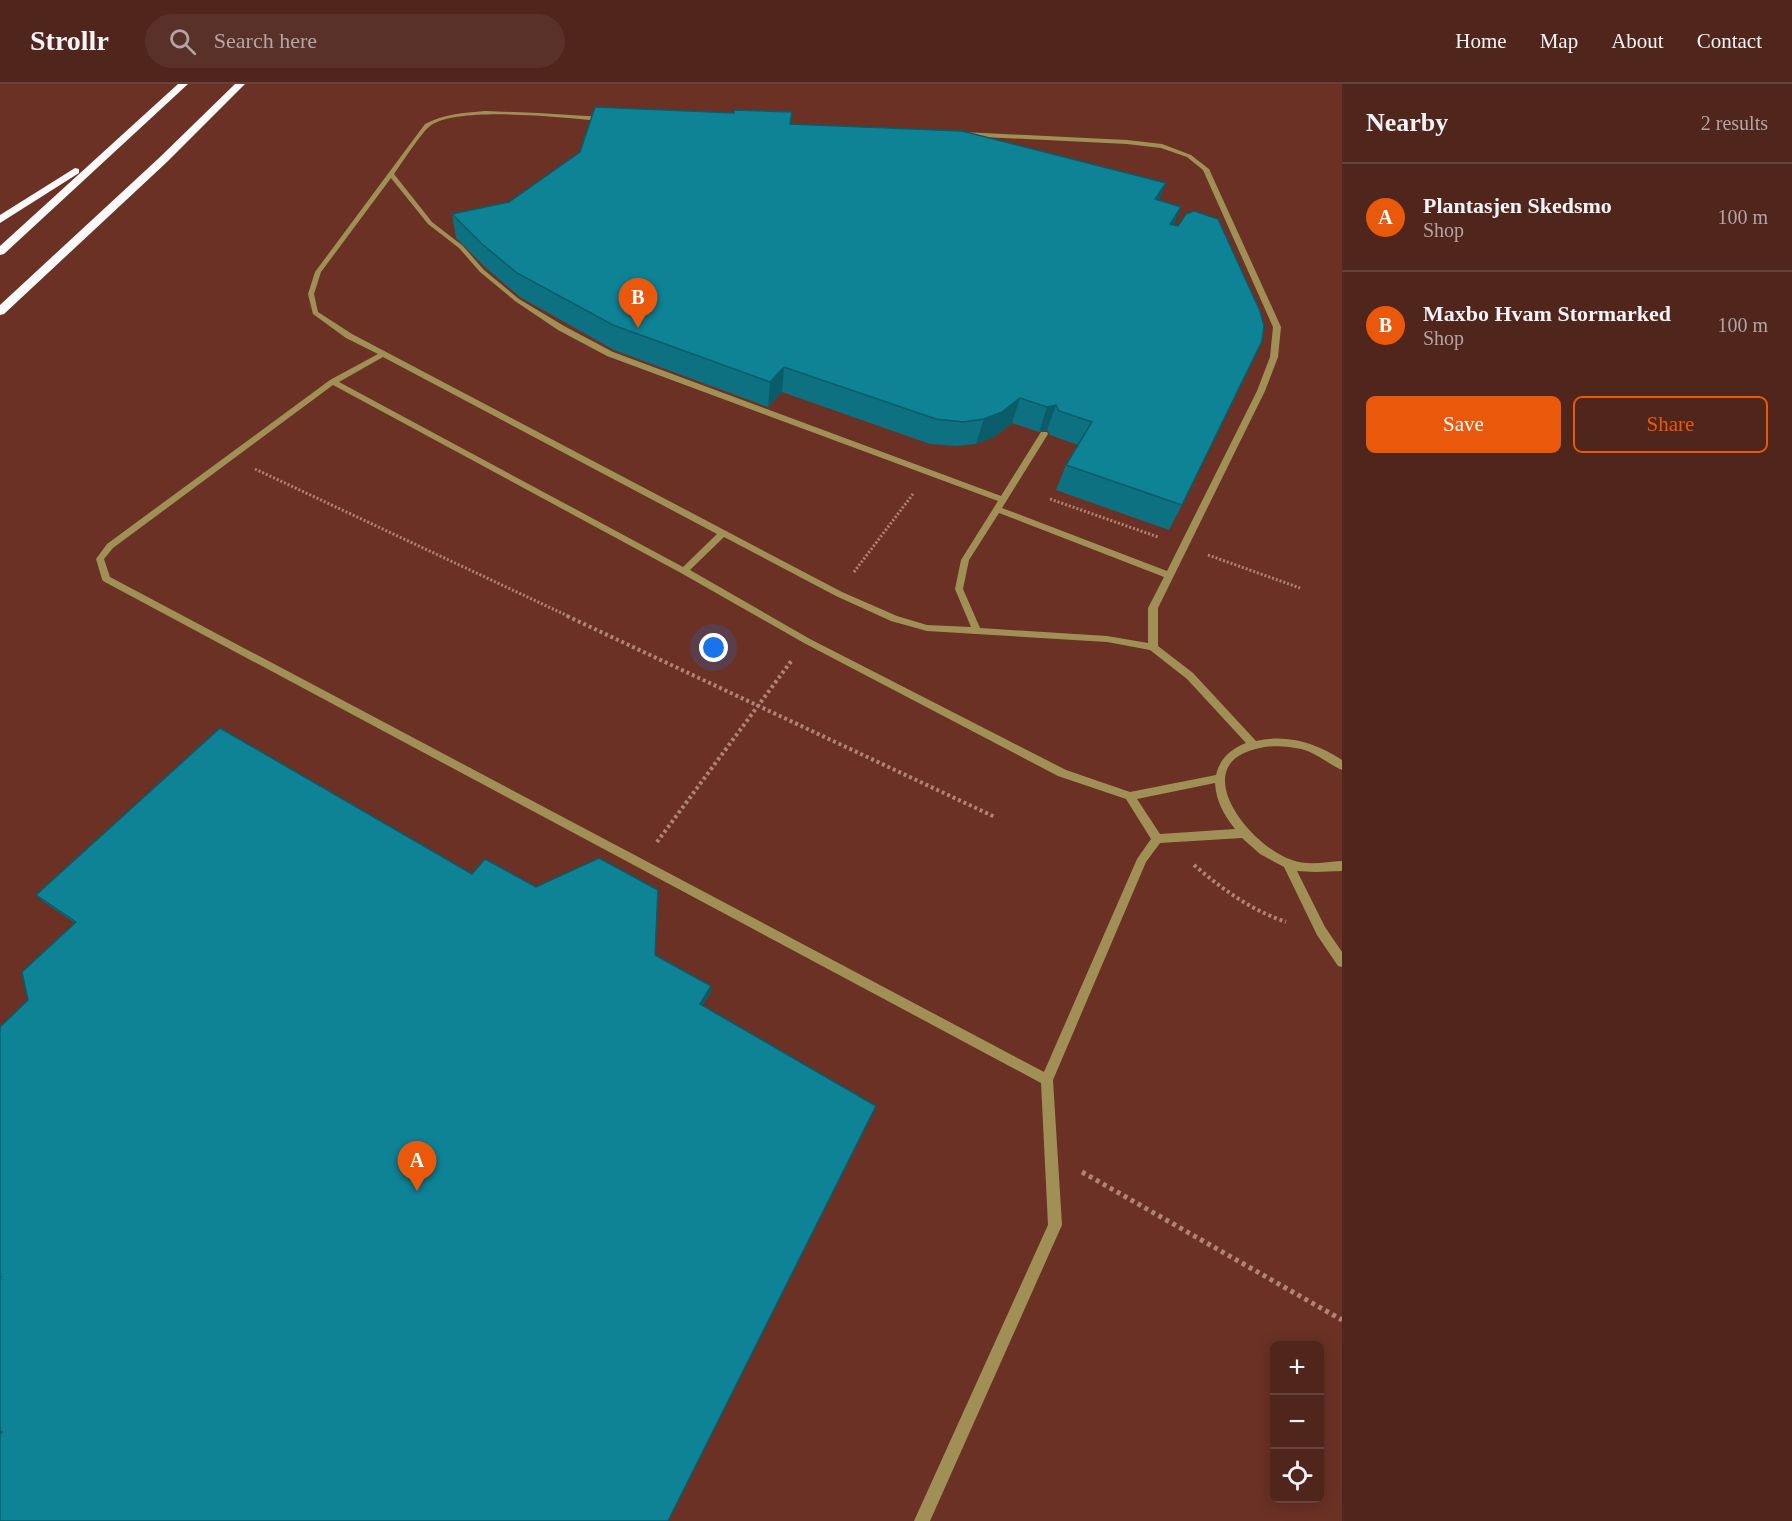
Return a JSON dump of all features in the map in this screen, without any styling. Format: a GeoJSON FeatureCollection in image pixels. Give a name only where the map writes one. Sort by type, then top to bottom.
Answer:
{"type":"FeatureCollection","features":[{"type":"Feature","properties":{"kind":"highway"},"geometry":{"type":"LineString","coordinates":[[0,252],[183,84]]}},
{"type":"Feature","properties":{"kind":"highway"},"geometry":{"type":"LineString","coordinates":[[0,311],[163,160],[240,84]]}},
{"type":"Feature","properties":{"kind":"highway"},"geometry":{"type":"LineString","coordinates":[[0,220],[122,141]]}},
{"type":"Feature","properties":{"kind":"lane"},"geometry":{"type":"LineString","coordinates":[[610,119],[476,113],[434,119],[427,125],[318,272],[311,294],[315,313],[349,336],[383,354],[839,594],[894,619],[927,628],[1107,639],[1153,647],[1190,676],[1253,744]]}},
{"type":"Feature","properties":{"kind":"lane"},"geometry":{"type":"LineString","coordinates":[[956,134],[1127,142],[1162,146],[1189,156],[1206,168],[1276,327],[1274,357],[1261,391],[1153,608],[1153,647]]}},
{"type":"Feature","properties":{"kind":"lane"},"geometry":{"type":"LineString","coordinates":[[391,174],[430,223],[461,247],[482,271],[517,300],[561,328],[614,355],[1003,500]]}},
{"type":"Feature","properties":{"kind":"lane"},"geometry":{"type":"LineString","coordinates":[[1218,221],[1229,218]]}},
{"type":"Feature","properties":{"kind":"lane"},"geometry":{"type":"LineString","coordinates":[[383,354],[333,382],[110,546],[100,559],[106,579],[1047,1080]]}},
{"type":"Feature","properties":{"kind":"lane"},"geometry":{"type":"LineString","coordinates":[[333,382],[684,571],[807,641],[1062,773],[1130,796],[1220,778]]}},
{"type":"Feature","properties":{"kind":"lane"},"geometry":{"type":"LineString","coordinates":[[977,631],[959,589],[965,560],[1044,434]]}},
{"type":"Feature","properties":{"kind":"lane"},"geometry":{"type":"LineString","coordinates":[[997,510],[1170,576]]}},
{"type":"Feature","properties":{"kind":"lane"},"geometry":{"type":"LineString","coordinates":[[684,571],[723,533]]}},
{"type":"Feature","properties":{"kind":"lane"},"geometry":{"type":"LineString","coordinates":[[1342,766],[1335,760],[1302,746],[1277,742],[1253,744],[1234,753],[1224,764],[1220,778],[1222,800],[1228,813],[1244,833],[1288,864],[1313,868],[1342,866]]}},
{"type":"Feature","properties":{"kind":"lane"},"geometry":{"type":"LineString","coordinates":[[1130,796],[1156,839]]}},
{"type":"Feature","properties":{"kind":"lane"},"geometry":{"type":"LineString","coordinates":[[1156,839],[1244,833]]}},
{"type":"Feature","properties":{"kind":"lane"},"geometry":{"type":"LineString","coordinates":[[922,1521],[1055,1225],[1047,1080],[1142,859],[1156,839]]}},
{"type":"Feature","properties":{"kind":"lane"},"geometry":{"type":"LineString","coordinates":[[1288,864],[1321,931],[1342,962]]}},
{"type":"Feature","properties":{"kind":"path"},"geometry":{"type":"LineString","coordinates":[[230,458],[995,817]]}},
{"type":"Feature","properties":{"kind":"path"},"geometry":{"type":"LineString","coordinates":[[853,574],[917,489]]}},
{"type":"Feature","properties":{"kind":"path"},"geometry":{"type":"LineString","coordinates":[[1050,499],[1159,538]]}},
{"type":"Feature","properties":{"kind":"path"},"geometry":{"type":"LineString","coordinates":[[1202,553],[1300,588]]}},
{"type":"Feature","properties":{"kind":"path"},"geometry":{"type":"LineString","coordinates":[[640,864],[793,659]]}},
{"type":"Feature","properties":{"kind":"path"},"geometry":{"type":"LineString","coordinates":[[1156,839],[1250,908],[1304,929],[1321,931]]}},
{"type":"Feature","properties":{"kind":"path"},"geometry":{"type":"LineString","coordinates":[[1051,1155],[1221,1249],[1342,1320]]}},
{"type":"Feature","properties":{"kind":"building"},"geometry":{"type":"Polygon","coordinates":[[[595,107],[734,113],[734,110],[792,112],[790,124],[962,131],[1166,183],[1155,199],[1181,207],[1170,224],[1178,226],[1186,214],[1194,211],[1218,219],[1260,311],[1264,326],[1262,341],[1182,505],[1066,465],[1092,422],[1059,411],[1056,405],[1047,407],[1020,398],[1002,412],[984,419],[963,422],[936,419],[784,367],[770,382],[613,325],[517,273],[482,244],[452,214],[509,202],[580,152],[595,107]]]}},
{"type":"Feature","properties":{"kind":"building"},"geometry":{"type":"Polygon","coordinates":[[[220,728],[472,874],[485,859],[536,887],[599,858],[658,890],[655,955],[711,986],[700,1004],[876,1106],[668,1521],[0,1521],[0,1434],[2,1432],[0,1431],[0,1027],[28,1000],[22,972],[76,922],[36,895],[220,728]]]}},
{"type":"Feature","properties":{"kind":"place","name":"Maxbo Hvam Stormarked"},"geometry":{"type":"Point","coordinates":[638,328]}},
{"type":"Feature","properties":{"kind":"place","name":"Plantasjen Skedsmo"},"geometry":{"type":"Point","coordinates":[417,1191]}}]}
